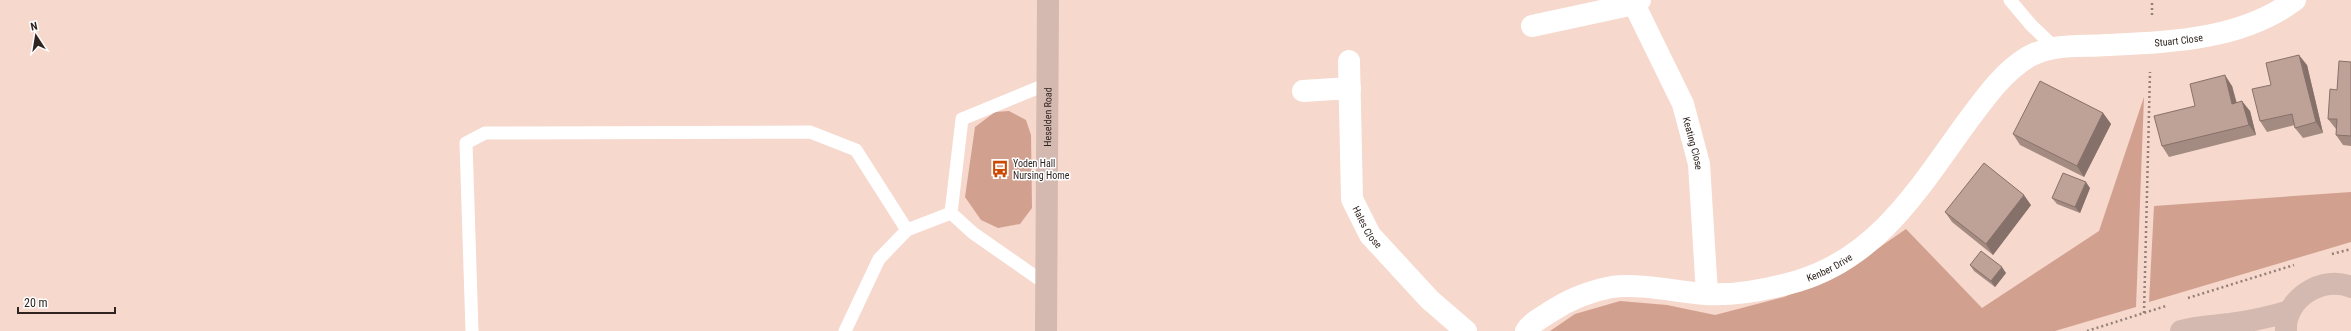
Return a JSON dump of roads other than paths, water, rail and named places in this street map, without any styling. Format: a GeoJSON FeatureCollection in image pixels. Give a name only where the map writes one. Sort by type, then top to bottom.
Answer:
{"type":"FeatureCollection","features":[{"type":"Feature","properties":{"kind":"street","name":"Heselden Road"},"geometry":{"type":"LineString","coordinates":[[1046,331],[1048,0]]}},
{"type":"Feature","properties":{"kind":"street","name":"Stuart Close"},"geometry":{"type":"LineString","coordinates":[[2054,46],[2191,40],[2241,28],[2285,7],[2295,0]]}},
{"type":"Feature","properties":{"kind":"street","name":"Keating Close"},"geometry":{"type":"LineString","coordinates":[[1532,26],[1637,2],[1682,104],[1699,164],[1707,294]]}},
{"type":"Feature","properties":{"kind":"street","name":"Kenber Drive"},"geometry":{"type":"LineString","coordinates":[[1526,331],[1531,324],[1567,301],[1613,287],[1670,289],[1707,294],[1745,292],[1799,280],[1834,265],[1872,240],[1903,211],[1983,101],[2011,69],[2030,56],[2054,46]]}},
{"type":"Feature","properties":{"kind":"street","name":"Hales Close"},"geometry":{"type":"LineString","coordinates":[[1349,61],[1352,199],[1370,235],[1430,300],[1466,331]]}},
{"type":"Feature","properties":{"kind":"street"},"geometry":{"type":"LineString","coordinates":[[1303,91],[1350,88]]}},
{"type":"Feature","properties":{"kind":"street"},"geometry":{"type":"LineString","coordinates":[[2182,331],[2196,326],[2228,324],[2263,319],[2288,321],[2300,298],[2313,288],[2328,284],[2349,285]]}},
{"type":"Feature","properties":{"kind":"lane"},"geometry":{"type":"LineString","coordinates":[[2010,0],[2031,25],[2054,46]]}},
{"type":"Feature","properties":{"kind":"lane"},"geometry":{"type":"LineString","coordinates":[[951,212],[962,119],[1047,84]]}},
{"type":"Feature","properties":{"kind":"lane"},"geometry":{"type":"LineString","coordinates":[[472,331],[466,143],[485,133],[810,132],[856,150],[907,230]]}},
{"type":"Feature","properties":{"kind":"lane"},"geometry":{"type":"LineString","coordinates":[[845,331],[879,259],[907,230],[951,212]]}},
{"type":"Feature","properties":{"kind":"lane"},"geometry":{"type":"LineString","coordinates":[[951,212],[972,233],[1046,284]]}},
{"type":"Feature","properties":{"kind":"place","name":"Yoden Hall Nursing Home"},"geometry":{"type":"Point","coordinates":[1000,169]}}]}
